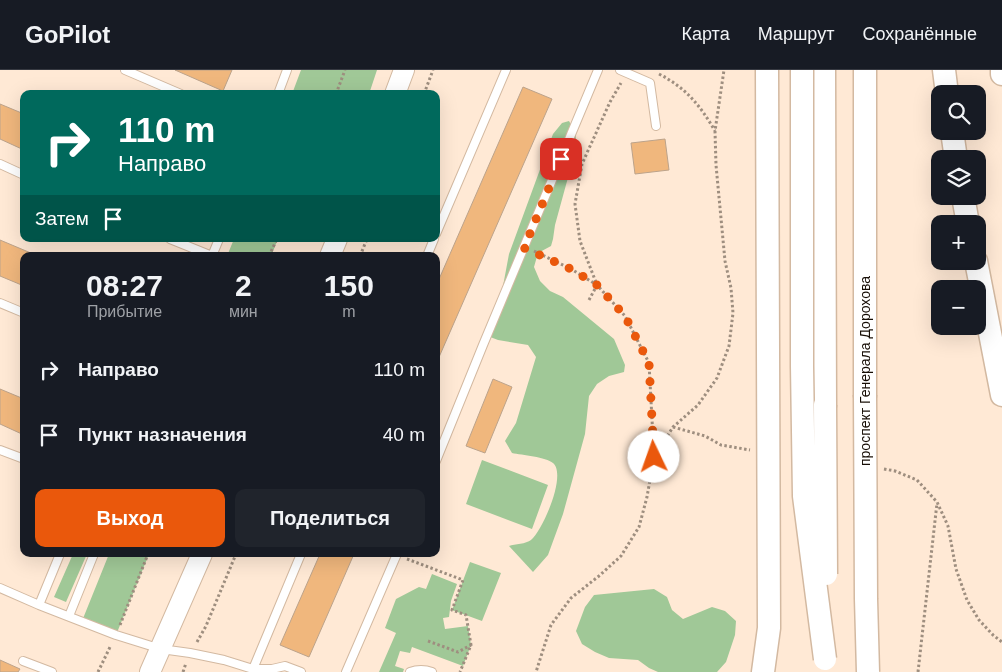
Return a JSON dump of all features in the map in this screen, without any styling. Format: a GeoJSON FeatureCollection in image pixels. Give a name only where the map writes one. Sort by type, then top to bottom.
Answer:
{"type":"FeatureCollection","features":[{"type":"Feature","properties":{"kind":"main road"},"geometry":{"type":"LineString","coordinates":[[763,672],[769,628],[767,70]]}},
{"type":"Feature","properties":{"kind":"main road"},"geometry":{"type":"LineString","coordinates":[[802,70],[804,496],[825,665]]}},
{"type":"Feature","properties":{"kind":"main road"},"geometry":{"type":"LineString","coordinates":[[824,70],[825,665]]}},
{"type":"Feature","properties":{"kind":"main road","name":"проспект Генерала Дорохова"},"geometry":{"type":"LineString","coordinates":[[865,70],[866,599],[868,672]]}},
{"type":"Feature","properties":{"kind":"main road"},"geometry":{"type":"LineString","coordinates":[[944,70],[946,85]]}},
{"type":"Feature","properties":{"kind":"main road"},"geometry":{"type":"LineString","coordinates":[[978,270],[1002,395]]}},
{"type":"Feature","properties":{"kind":"street"},"geometry":{"type":"LineString","coordinates":[[396,90],[404,70]]}},
{"type":"Feature","properties":{"kind":"street"},"geometry":{"type":"LineString","coordinates":[[150,672],[201,557]]}},
{"type":"Feature","properties":{"kind":"lane"},"geometry":{"type":"LineString","coordinates":[[125,70],[172,90]]}},
{"type":"Feature","properties":{"kind":"lane"},"geometry":{"type":"LineString","coordinates":[[280,90],[287,70]]}},
{"type":"Feature","properties":{"kind":"lane"},"geometry":{"type":"LineString","coordinates":[[440,225],[506,70]]}},
{"type":"Feature","properties":{"kind":"lane"},"geometry":{"type":"LineString","coordinates":[[440,451],[598,70]]}},
{"type":"Feature","properties":{"kind":"lane"},"geometry":{"type":"LineString","coordinates":[[623,71],[650,83],[656,126]]}},
{"type":"Feature","properties":{"kind":"lane"},"geometry":{"type":"LineString","coordinates":[[0,164],[20,173]]}},
{"type":"Feature","properties":{"kind":"lane"},"geometry":{"type":"LineString","coordinates":[[177,242],[202,252]]}},
{"type":"Feature","properties":{"kind":"lane"},"geometry":{"type":"LineString","coordinates":[[0,303],[20,311]]}},
{"type":"Feature","properties":{"kind":"lane"},"geometry":{"type":"LineString","coordinates":[[0,450],[20,458]]}},
{"type":"Feature","properties":{"kind":"lane"},"geometry":{"type":"LineString","coordinates":[[39,605],[59,557]]}},
{"type":"Feature","properties":{"kind":"lane"},"geometry":{"type":"LineString","coordinates":[[69,616],[93,557]]}},
{"type":"Feature","properties":{"kind":"lane"},"geometry":{"type":"LineString","coordinates":[[253,669],[300,557]]}},
{"type":"Feature","properties":{"kind":"lane"},"geometry":{"type":"LineString","coordinates":[[346,672],[396,557]]}},
{"type":"Feature","properties":{"kind":"lane"},"geometry":{"type":"LineString","coordinates":[[0,588],[116,635],[161,649],[224,660],[232,666],[253,669],[272,669],[286,666],[301,672]]}},
{"type":"Feature","properties":{"kind":"lane"},"geometry":{"type":"LineString","coordinates":[[22,661],[52,672]]}},
{"type":"Feature","properties":{"kind":"lane"},"geometry":{"type":"LineString","coordinates":[[410,672],[418,669],[432,672]]}},
{"type":"Feature","properties":{"kind":"path"},"geometry":{"type":"LineString","coordinates":[[338,90],[345,70]]}},
{"type":"Feature","properties":{"kind":"path"},"geometry":{"type":"LineString","coordinates":[[426,90],[433,70]]}},
{"type":"Feature","properties":{"kind":"path"},"geometry":{"type":"LineString","coordinates":[[654,457],[673,428],[698,405],[718,378],[729,346],[733,314],[731,288],[724,252],[716,165],[715,131],[724,70]]}},
{"type":"Feature","properties":{"kind":"path"},"geometry":{"type":"LineString","coordinates":[[589,300],[597,285],[580,241],[575,204],[582,164],[623,71]]}},
{"type":"Feature","properties":{"kind":"path"},"geometry":{"type":"LineString","coordinates":[[655,73],[678,86],[692,97],[704,112],[715,131]]}},
{"type":"Feature","properties":{"kind":"path"},"geometry":{"type":"LineString","coordinates":[[524,248],[571,269],[597,285],[625,316],[649,363],[654,457],[647,497],[639,526],[621,556],[600,576],[571,598],[551,625],[536,672]]}},
{"type":"Feature","properties":{"kind":"path"},"geometry":{"type":"LineString","coordinates":[[673,428],[705,436],[721,445],[758,452]]}},
{"type":"Feature","properties":{"kind":"path"},"geometry":{"type":"LineString","coordinates":[[896,471],[917,480],[937,502],[948,526],[956,569],[967,600],[979,620],[992,635],[1002,642]]}},
{"type":"Feature","properties":{"kind":"path"},"geometry":{"type":"LineString","coordinates":[[918,672],[937,502]]}},
{"type":"Feature","properties":{"kind":"path"},"geometry":{"type":"LineString","coordinates":[[98,672],[116,635],[147,557]]}},
{"type":"Feature","properties":{"kind":"path"},"geometry":{"type":"LineString","coordinates":[[183,672],[190,653],[206,626],[235,557]]}},
{"type":"Feature","properties":{"kind":"path"},"geometry":{"type":"LineString","coordinates":[[405,557],[463,580],[452,610],[466,615],[471,645],[460,672]]}},
{"type":"Feature","properties":{"kind":"path"},"geometry":{"type":"LineString","coordinates":[[428,641],[458,652],[471,645]]}},
{"type":"Feature","properties":{"kind":"green space"},"geometry":{"type":"Polygon","coordinates":[[[301,70],[377,70],[370,90],[294,90],[301,70]]]}},
{"type":"Feature","properties":{"kind":"green space"},"geometry":{"type":"Polygon","coordinates":[[[569,121],[576,134],[575,152],[551,246],[538,253],[534,267],[540,281],[550,291],[563,297],[614,339],[625,365],[624,372],[609,376],[597,384],[589,396],[585,434],[563,514],[548,555],[533,572],[509,546],[529,541],[536,534],[552,502],[557,469],[553,463],[545,459],[512,453],[505,441],[516,423],[536,357],[528,345],[498,340],[485,335],[500,302],[509,254],[553,134],[562,123],[569,121]]]}},
{"type":"Feature","properties":{"kind":"green space"},"geometry":{"type":"Polygon","coordinates":[[[233,242],[277,242],[273,252],[229,252],[233,242]]]}},
{"type":"Feature","properties":{"kind":"green space"},"geometry":{"type":"Polygon","coordinates":[[[482,460],[548,485],[532,529],[466,504],[482,460]]]}},
{"type":"Feature","properties":{"kind":"green space"},"geometry":{"type":"Polygon","coordinates":[[[72,557],[86,557],[66,602],[54,597],[72,557]]]}},
{"type":"Feature","properties":{"kind":"green space"},"geometry":{"type":"Polygon","coordinates":[[[108,557],[148,557],[116,635],[82,621],[108,557]]]}},
{"type":"Feature","properties":{"kind":"green space"},"geometry":{"type":"Polygon","coordinates":[[[470,562],[501,573],[482,621],[452,610],[470,562]]]}},
{"type":"Feature","properties":{"kind":"green space"},"geometry":{"type":"Polygon","coordinates":[[[432,574],[457,584],[451,601],[449,617],[443,618],[445,629],[468,626],[471,645],[463,666],[412,647],[410,653],[400,651],[395,666],[404,669],[403,672],[379,672],[396,633],[385,628],[396,599],[419,587],[426,589],[432,574]]]}},
{"type":"Feature","properties":{"kind":"green space"},"geometry":{"type":"Polygon","coordinates":[[[654,589],[667,597],[672,610],[683,619],[712,607],[725,611],[736,621],[735,635],[726,662],[717,672],[658,672],[638,660],[609,658],[582,644],[576,631],[585,607],[594,595],[654,589]]]}},
{"type":"Feature","properties":{"kind":"building"},"geometry":{"type":"Polygon","coordinates":[[[175,70],[232,70],[223,90],[175,70]]]}},
{"type":"Feature","properties":{"kind":"building"},"geometry":{"type":"Polygon","coordinates":[[[523,87],[552,99],[440,355],[440,277],[523,87]]]}},
{"type":"Feature","properties":{"kind":"building"},"geometry":{"type":"Polygon","coordinates":[[[0,104],[20,112],[20,148],[0,139],[0,104]]]}},
{"type":"Feature","properties":{"kind":"building"},"geometry":{"type":"Polygon","coordinates":[[[665,139],[669,170],[635,174],[631,143],[665,139]]]}},
{"type":"Feature","properties":{"kind":"building"},"geometry":{"type":"Polygon","coordinates":[[[0,240],[28,252],[20,252],[20,284],[0,276],[0,240]]]}},
{"type":"Feature","properties":{"kind":"building"},"geometry":{"type":"Polygon","coordinates":[[[493,379],[512,387],[485,453],[466,446],[493,379]]]}},
{"type":"Feature","properties":{"kind":"building"},"geometry":{"type":"Polygon","coordinates":[[[0,389],[20,397],[20,433],[0,424],[0,389]]]}},
{"type":"Feature","properties":{"kind":"building"},"geometry":{"type":"Polygon","coordinates":[[[319,557],[353,557],[309,657],[280,645],[319,557]]]}},
{"type":"Feature","properties":{"kind":"building"},"geometry":{"type":"Polygon","coordinates":[[[0,660],[20,669],[18,672],[0,672],[0,660]]]}},
{"type":"Feature","properties":{"kind":"route"},"geometry":{"type":"LineString","coordinates":[[561,159],[524,248],[571,269],[597,285],[625,316],[649,363],[654,457]]}}]}
